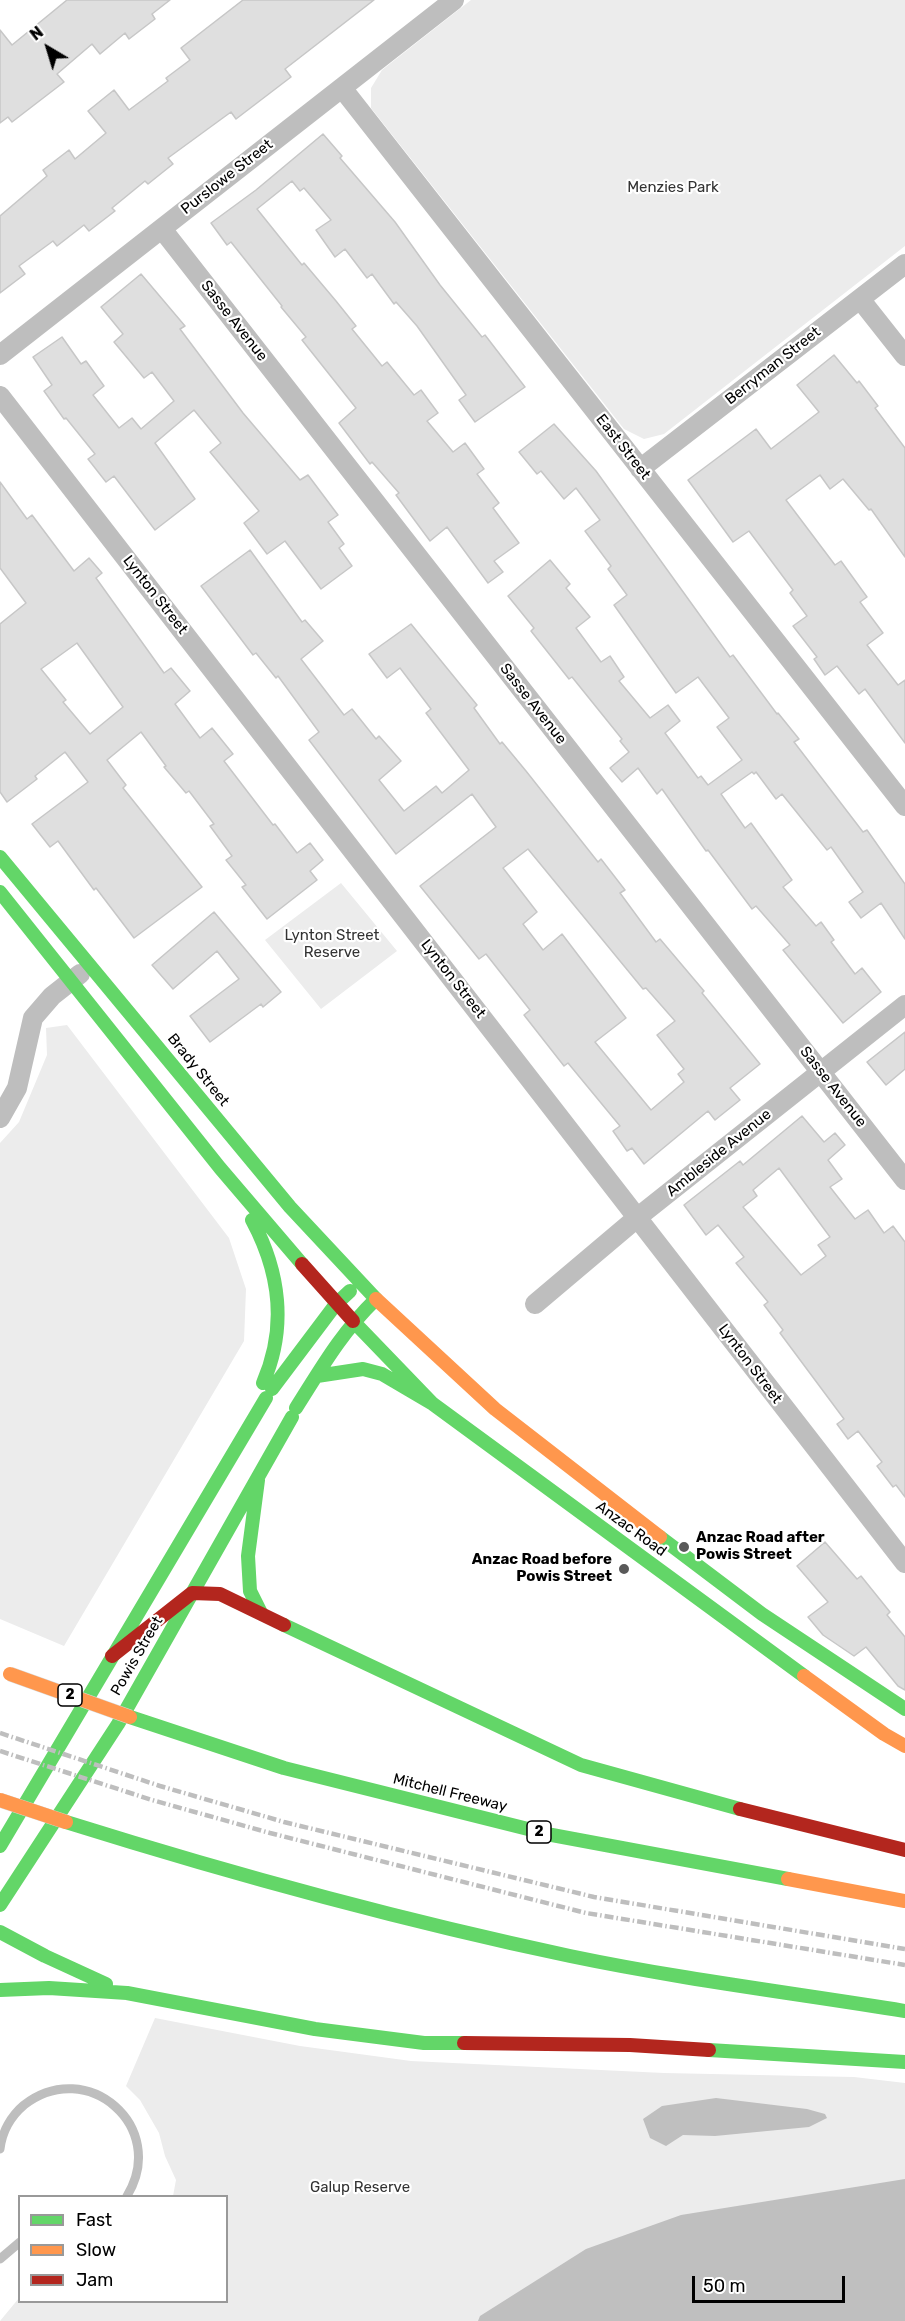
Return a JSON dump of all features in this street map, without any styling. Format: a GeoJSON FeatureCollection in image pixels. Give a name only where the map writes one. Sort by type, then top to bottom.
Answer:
{"type":"FeatureCollection","features":[{"type":"Feature","properties":{"kind":"main road","name":"Brady Street"},"geometry":{"type":"LineString","coordinates":[[0,857],[49,920],[92,966],[289,1207],[376,1299]]}},
{"type":"Feature","properties":{"kind":"main road"},"geometry":{"type":"LineString","coordinates":[[0,892],[235,1186],[353,1321]]}},
{"type":"Feature","properties":{"kind":"main road"},"geometry":{"type":"LineString","coordinates":[[235,1186],[236,1194],[261,1234],[277,1286],[276,1346],[265,1391]]}},
{"type":"Feature","properties":{"kind":"main road","name":"Powis Street"},"geometry":{"type":"LineString","coordinates":[[0,1846],[248,1427],[265,1391],[336,1304],[359,1283]]}},
{"type":"Feature","properties":{"kind":"main road","name":"Powis Street"},"geometry":{"type":"LineString","coordinates":[[0,1905],[117,1724],[258,1480],[294,1413],[336,1344],[353,1321],[376,1299]]}},
{"type":"Feature","properties":{"kind":"main road","name":"Anzac Road"},"geometry":{"type":"LineString","coordinates":[[376,1299],[495,1409],[601,1493],[762,1614],[905,1709]]}},
{"type":"Feature","properties":{"kind":"main road","name":"Anzac Road"},"geometry":{"type":"LineString","coordinates":[[353,1321],[434,1404],[874,1727],[905,1746]]}},
{"type":"Feature","properties":{"kind":"main road"},"geometry":{"type":"LineString","coordinates":[[317,1376],[363,1369],[382,1374],[434,1404]]}},
{"type":"Feature","properties":{"kind":"main road"},"geometry":{"type":"LineString","coordinates":[[258,1480],[248,1556],[250,1591],[261,1613]]}},
{"type":"Feature","properties":{"kind":"main road"},"geometry":{"type":"LineString","coordinates":[[112,1656],[192,1593],[220,1594],[581,1765],[767,1817],[905,1850]]}},
{"type":"Feature","properties":{"kind":"main road","name":"Mitchell Freeway"},"geometry":{"type":"LineString","coordinates":[[5,1672],[180,1735],[284,1768],[552,1836],[905,1901]]}},
{"type":"Feature","properties":{"kind":"main road"},"geometry":{"type":"LineString","coordinates":[[0,1800],[120,1839],[346,1904],[571,1956],[746,1988],[905,2011]]}},
{"type":"Feature","properties":{"kind":"main road"},"geometry":{"type":"LineString","coordinates":[[0,1932],[45,1956],[127,1993]]}},
{"type":"Feature","properties":{"kind":"main road"},"geometry":{"type":"LineString","coordinates":[[0,1990],[49,1988],[127,1993],[315,2030],[424,2043],[630,2045],[905,2061]]}},
{"type":"Feature","properties":{"kind":"street","name":"Purslowe Street"},"geometry":{"type":"LineString","coordinates":[[0,355],[454,0]]}},
{"type":"Feature","properties":{"kind":"street","name":"East Street"},"geometry":{"type":"LineString","coordinates":[[342,88],[905,806]]}},
{"type":"Feature","properties":{"kind":"street","name":"Sasse Avenue"},"geometry":{"type":"LineString","coordinates":[[162,229],[905,1180]]}},
{"type":"Feature","properties":{"kind":"street","name":"Berryman Street"},"geometry":{"type":"LineString","coordinates":[[640,469],[905,264]]}},
{"type":"Feature","properties":{"kind":"street"},"geometry":{"type":"LineString","coordinates":[[860,298],[905,356]]}},
{"type":"Feature","properties":{"kind":"street","name":"Lynton Street"},"geometry":{"type":"LineString","coordinates":[[0,396],[905,1563]]}},
{"type":"Feature","properties":{"kind":"street"},"geometry":{"type":"LineString","coordinates":[[0,1118],[17,1088],[33,1018],[52,996],[92,966]]}},
{"type":"Feature","properties":{"kind":"street","name":"Ambleside Avenue"},"geometry":{"type":"LineString","coordinates":[[535,1304],[638,1217],[905,1005]]}},
{"type":"Feature","properties":{"kind":"lane"},"geometry":{"type":"LineString","coordinates":[[0,2149],[8,2123],[20,2109],[32,2100],[45,2093],[63,2088],[83,2090],[98,2095],[113,2103],[123,2114],[136,2137],[139,2165],[127,2195]]}},
{"type":"Feature","properties":{"kind":"lane"},"geometry":{"type":"LineString","coordinates":[[0,2259],[18,2244]]}},
{"type":"Feature","properties":{"kind":"green space","name":"Menzies Park"},"geometry":{"type":"Polygon","coordinates":[[[471,0],[905,0],[905,246],[664,434],[644,439],[624,429],[371,108],[371,88],[382,70],[471,0]]]}},
{"type":"Feature","properties":{"kind":"green space","name":"Lynton Street Reserve"},"geometry":{"type":"Polygon","coordinates":[[[341,883],[397,951],[321,1009],[265,940],[341,883]]]}},
{"type":"Feature","properties":{"kind":"green space"},"geometry":{"type":"Polygon","coordinates":[[[67,1025],[229,1238],[246,1289],[244,1341],[64,1646],[0,1619],[0,1143],[19,1122],[47,1055],[46,1028],[67,1025]]]}},
{"type":"Feature","properties":{"kind":"green space","name":"Galup Reserve"},"geometry":{"type":"Polygon","coordinates":[[[155,2018],[300,2046],[411,2061],[664,2073],[854,2077],[905,2083],[905,2321],[0,2321],[18,2299],[18,2303],[228,2303],[228,2195],[173,2195],[176,2180],[165,2156],[159,2133],[140,2100],[126,2086],[155,2018]]]}},
{"type":"Feature","properties":{"kind":"shaded area"},"geometry":{"type":"Polygon","coordinates":[[[716,2098],[807,2109],[825,2114],[827,2118],[809,2127],[715,2136],[683,2135],[666,2146],[650,2138],[643,2119],[662,2106],[716,2098]]]}},
{"type":"Feature","properties":{"kind":"shaded area"},"geometry":{"type":"Polygon","coordinates":[[[905,2179],[905,2321],[478,2321],[480,2316],[586,2249],[681,2215],[905,2179]]]}},
{"type":"Feature","properties":{"kind":"building"},"geometry":{"type":"Polygon","coordinates":[[[67,0],[170,0],[152,14],[155,19],[129,39],[125,33],[100,54],[92,44],[57,74],[64,82],[12,122],[8,117],[0,123],[0,30],[12,45],[67,0]]]}},
{"type":"Feature","properties":{"kind":"building"},"geometry":{"type":"Polygon","coordinates":[[[243,0],[374,0],[285,69],[291,77],[236,119],[231,112],[168,158],[173,164],[148,184],[145,181],[112,208],[115,211],[89,231],[84,225],[57,246],[53,241],[19,266],[25,274],[0,293],[0,216],[47,176],[43,170],[69,150],[75,159],[106,133],[88,111],[114,90],[129,110],[168,81],[166,78],[190,60],[181,48],[243,0]]]}},
{"type":"Feature","properties":{"kind":"building"},"geometry":{"type":"Polygon","coordinates":[[[323,134],[342,156],[340,158],[395,222],[440,285],[482,337],[485,335],[525,387],[475,422],[459,400],[466,395],[417,326],[396,302],[394,304],[372,274],[367,278],[345,249],[335,257],[316,230],[331,220],[304,188],[300,191],[292,181],[257,209],[302,265],[304,263],[356,326],[352,329],[382,366],[387,362],[414,395],[421,390],[438,413],[427,421],[453,452],[465,443],[484,469],[477,474],[499,503],[493,508],[519,543],[494,561],[503,572],[488,583],[447,527],[430,541],[396,495],[399,493],[372,462],[370,464],[339,423],[356,408],[302,340],[306,337],[282,306],[231,242],[227,245],[211,223],[256,190],[323,134]]]}},
{"type":"Feature","properties":{"kind":"building"},"geometry":{"type":"Polygon","coordinates":[[[141,274],[185,326],[180,329],[243,413],[300,480],[308,475],[338,515],[328,522],[344,544],[339,548],[352,566],[321,589],[285,541],[267,554],[244,523],[259,511],[210,452],[221,443],[194,410],[155,443],[195,499],[155,530],[114,476],[106,482],[88,459],[95,454],[66,418],[64,419],[44,391],[52,385],[33,357],[62,337],[81,364],[86,361],[104,386],[93,395],[119,428],[132,418],[141,429],[174,401],[152,372],[144,378],[114,342],[123,334],[101,307],[141,274]]]}},
{"type":"Feature","properties":{"kind":"building"},"geometry":{"type":"Polygon","coordinates":[[[834,355],[857,383],[859,381],[878,406],[875,408],[905,448],[905,557],[871,509],[869,510],[843,479],[830,489],[820,475],[786,500],[835,565],[841,561],[867,597],[860,602],[883,633],[867,645],[898,685],[905,680],[905,743],[865,689],[859,694],[837,666],[825,675],[814,659],[817,657],[793,626],[807,616],[790,593],[793,590],[749,531],[733,542],[688,480],[756,429],[771,449],[819,412],[797,385],[834,355]]]}},
{"type":"Feature","properties":{"kind":"building"},"geometry":{"type":"Polygon","coordinates":[[[554,424],[596,471],[730,657],[733,655],[777,714],[799,739],[794,742],[863,832],[867,830],[905,884],[905,939],[881,903],[861,918],[849,902],[863,892],[831,847],[827,850],[782,794],[776,799],[756,772],[754,774],[752,772],[721,794],[745,828],[751,823],[792,880],[783,887],[816,926],[821,922],[834,940],[831,942],[855,974],[862,968],[881,992],[843,1023],[783,950],[790,945],[756,906],[752,909],[708,850],[706,851],[662,789],[657,794],[638,768],[622,782],[610,768],[629,752],[620,741],[622,739],[572,677],[569,679],[531,631],[534,628],[508,596],[550,560],[570,584],[566,588],[590,617],[576,628],[601,662],[610,656],[624,677],[619,681],[650,718],[668,705],[680,721],[665,733],[698,778],[701,776],[708,785],[742,760],[717,727],[729,718],[698,677],[676,693],[614,605],[627,595],[608,569],[611,566],[585,531],[600,520],[576,488],[564,499],[541,471],[537,474],[519,452],[554,424]]]}},
{"type":"Feature","properties":{"kind":"building"},"geometry":{"type":"Polygon","coordinates":[[[0,482],[27,519],[32,515],[74,571],[89,558],[102,573],[96,578],[164,673],[171,668],[190,691],[175,704],[200,738],[212,728],[233,754],[224,761],[273,825],[275,824],[297,853],[310,843],[323,860],[310,871],[317,880],[267,919],[242,887],[246,885],[226,860],[232,856],[210,826],[214,824],[189,791],[186,793],[164,767],[166,766],[141,732],[107,760],[126,785],[123,788],[202,887],[134,938],[96,888],[94,890],[58,841],[50,847],[32,824],[88,782],[65,752],[35,776],[37,779],[7,802],[0,792],[0,624],[26,603],[0,568],[0,482]],[[77,643],[41,669],[66,700],[63,702],[90,734],[123,707],[77,643]]]}},
{"type":"Feature","properties":{"kind":"building"},"geometry":{"type":"Polygon","coordinates":[[[250,550],[302,622],[305,620],[323,641],[301,659],[344,715],[352,709],[376,739],[379,736],[401,761],[379,780],[404,811],[436,786],[442,793],[469,770],[426,713],[431,709],[400,668],[387,678],[369,654],[411,624],[477,705],[474,708],[500,744],[502,742],[598,862],[601,859],[625,890],[620,893],[656,942],[660,939],[704,991],[702,993],[760,1064],[730,1088],[740,1100],[715,1120],[708,1111],[644,1164],[632,1148],[627,1151],[613,1131],[620,1126],[568,1063],[564,1066],[524,1015],[530,1010],[486,954],[479,959],[420,886],[496,827],[472,794],[396,854],[309,740],[319,732],[278,676],[276,678],[256,653],[253,655],[201,586],[250,550]],[[528,849],[503,868],[537,912],[523,924],[543,950],[562,934],[626,1018],[595,1042],[651,1110],[684,1082],[678,1074],[684,1069],[657,1035],[675,1021],[646,988],[643,989],[528,849]]]}},
{"type":"Feature","properties":{"kind":"building"},"geometry":{"type":"Polygon","coordinates":[[[214,912],[281,992],[263,1007],[261,1004],[210,1042],[190,1016],[239,979],[217,951],[173,989],[152,965],[214,912]]]}},
{"type":"Feature","properties":{"kind":"building"},"geometry":{"type":"Polygon","coordinates":[[[905,1032],[905,1069],[886,1085],[867,1062],[905,1032]]]}},
{"type":"Feature","properties":{"kind":"building"},"geometry":{"type":"Polygon","coordinates":[[[802,1116],[824,1142],[835,1133],[845,1145],[828,1160],[842,1179],[830,1187],[855,1219],[868,1210],[884,1233],[893,1226],[905,1242],[905,1497],[896,1485],[893,1487],[877,1466],[882,1462],[858,1431],[848,1439],[837,1424],[844,1419],[780,1333],[783,1330],[764,1305],[768,1302],[736,1263],[744,1257],[718,1225],[706,1235],[684,1205],[740,1161],[743,1165],[802,1116]],[[779,1168],[753,1190],[757,1196],[743,1207],[801,1275],[826,1256],[818,1245],[830,1237],[779,1168]]]}},
{"type":"Feature","properties":{"kind":"building"},"geometry":{"type":"Polygon","coordinates":[[[825,1542],[857,1579],[861,1576],[890,1612],[887,1615],[905,1637],[905,1690],[898,1686],[866,1647],[854,1656],[823,1635],[808,1617],[828,1602],[797,1566],[825,1542]]]}},
{"type":"Feature","properties":{"kind":"railway"},"geometry":{"type":"LineString","coordinates":[[0,1733],[160,1786],[284,1822],[594,1897],[905,1949]]}},
{"type":"Feature","properties":{"kind":"railway"},"geometry":{"type":"LineString","coordinates":[[0,1751],[152,1800],[270,1833],[586,1913],[905,1965]]}},
{"type":"Feature","properties":{"kind":"traffic: fast"},"geometry":{"type":"LineString","coordinates":[[0,857],[290,1207],[376,1299],[342,1338],[296,1408]]}},
{"type":"Feature","properties":{"kind":"traffic: fast"},"geometry":{"type":"LineString","coordinates":[[0,892],[220,1168],[302,1264]]}},
{"type":"Feature","properties":{"kind":"traffic: fast"},"geometry":{"type":"LineString","coordinates":[[252,1220],[269,1260],[277,1300],[275,1342],[263,1383]]}},
{"type":"Feature","properties":{"kind":"traffic: fast"},"geometry":{"type":"LineString","coordinates":[[272,1389],[336,1304],[350,1291]]}},
{"type":"Feature","properties":{"kind":"traffic: fast"},"geometry":{"type":"LineString","coordinates":[[353,1321],[433,1404],[804,1676]]}},
{"type":"Feature","properties":{"kind":"traffic: fast"},"geometry":{"type":"LineString","coordinates":[[317,1376],[363,1369],[382,1374],[433,1404]]}},
{"type":"Feature","properties":{"kind":"traffic: fast"},"geometry":{"type":"LineString","coordinates":[[0,1846],[266,1398]]}},
{"type":"Feature","properties":{"kind":"traffic: fast"},"geometry":{"type":"LineString","coordinates":[[0,1905],[118,1724],[292,1417]]}},
{"type":"Feature","properties":{"kind":"traffic: fast"},"geometry":{"type":"LineString","coordinates":[[258,1480],[248,1556],[250,1591],[261,1613]]}},
{"type":"Feature","properties":{"kind":"traffic: fast"},"geometry":{"type":"LineString","coordinates":[[660,1537],[762,1614],[905,1709]]}},
{"type":"Feature","properties":{"kind":"traffic: fast"},"geometry":{"type":"LineString","coordinates":[[284,1625],[581,1765],[740,1809]]}},
{"type":"Feature","properties":{"kind":"traffic: fast"},"geometry":{"type":"LineString","coordinates":[[130,1717],[284,1768],[552,1835],[788,1879]]}},
{"type":"Feature","properties":{"kind":"traffic: fast"},"geometry":{"type":"LineString","coordinates":[[66,1822],[316,1895],[506,1942],[653,1972],[905,2011]]}},
{"type":"Feature","properties":{"kind":"traffic: fast"},"geometry":{"type":"LineString","coordinates":[[0,1932],[106,1984]]}},
{"type":"Feature","properties":{"kind":"traffic: fast"},"geometry":{"type":"LineString","coordinates":[[0,1990],[49,1988],[127,1993],[315,2029],[424,2043],[464,2043]]}},
{"type":"Feature","properties":{"kind":"traffic: fast"},"geometry":{"type":"LineString","coordinates":[[709,2050],[905,2062]]}},
{"type":"Feature","properties":{"kind":"traffic: slow"},"geometry":{"type":"LineString","coordinates":[[376,1299],[495,1409],[660,1537]]}},
{"type":"Feature","properties":{"kind":"traffic: slow"},"geometry":{"type":"LineString","coordinates":[[10,1674],[130,1717]]}},
{"type":"Feature","properties":{"kind":"traffic: slow"},"geometry":{"type":"LineString","coordinates":[[804,1676],[884,1734],[905,1746]]}},
{"type":"Feature","properties":{"kind":"traffic: slow"},"geometry":{"type":"LineString","coordinates":[[0,1800],[66,1822]]}},
{"type":"Feature","properties":{"kind":"traffic: slow"},"geometry":{"type":"LineString","coordinates":[[788,1879],[905,1901]]}},
{"type":"Feature","properties":{"kind":"traffic: jam"},"geometry":{"type":"LineString","coordinates":[[302,1264],[353,1321]]}},
{"type":"Feature","properties":{"kind":"traffic: jam"},"geometry":{"type":"LineString","coordinates":[[112,1656],[192,1593],[220,1594],[284,1625]]}},
{"type":"Feature","properties":{"kind":"traffic: jam"},"geometry":{"type":"LineString","coordinates":[[740,1809],[905,1850]]}},
{"type":"Feature","properties":{"kind":"traffic: jam"},"geometry":{"type":"LineString","coordinates":[[464,2043],[630,2045],[709,2050]]}},
{"type":"Feature","properties":{"kind":"place","name":"Anzac Road after Powis Street"},"geometry":{"type":"Point","coordinates":[684,1547]}},
{"type":"Feature","properties":{"kind":"place","name":"Anzac Road before Powis Street"},"geometry":{"type":"Point","coordinates":[624,1569]}}]}
